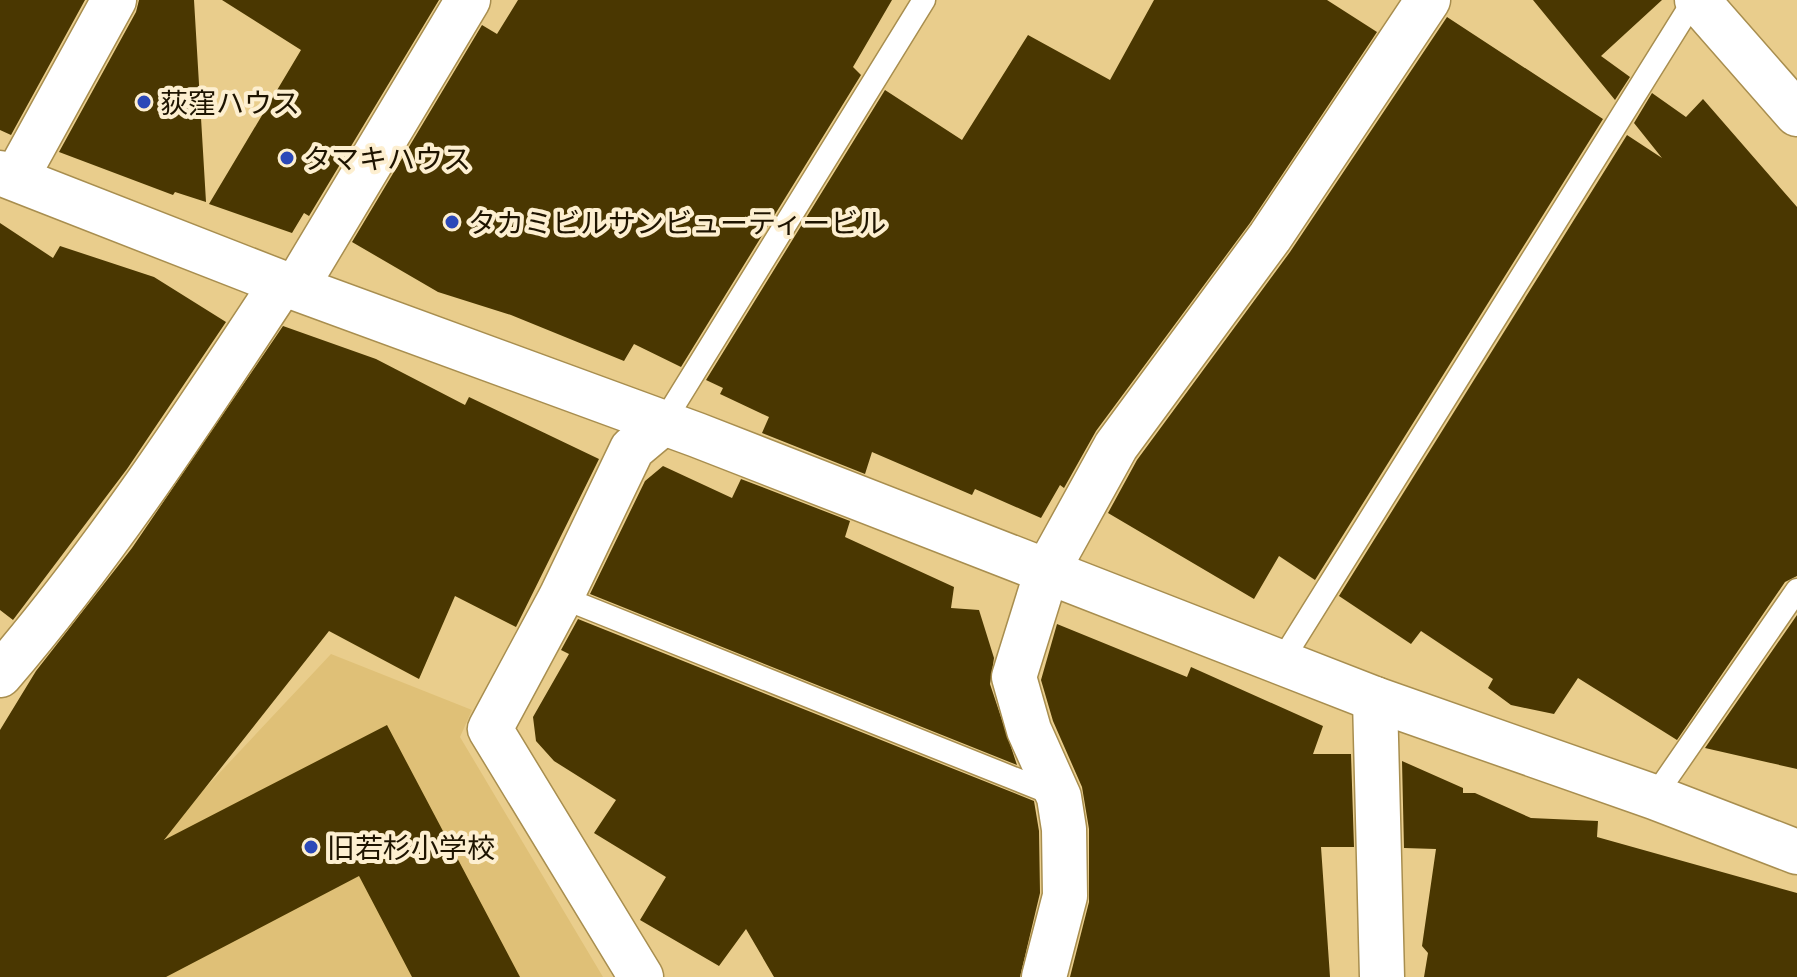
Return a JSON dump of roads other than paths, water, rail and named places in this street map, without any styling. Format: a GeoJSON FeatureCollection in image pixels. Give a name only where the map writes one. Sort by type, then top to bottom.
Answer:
{"type":"FeatureCollection","features":[{"type":"Feature","properties":{"kind":"street"},"geometry":{"type":"LineString","coordinates":[[114,0],[8,176],[289,285],[663,423],[1375,699],[1654,797],[1797,852]]}},
{"type":"Feature","properties":{"kind":"street"},"geometry":{"type":"LineString","coordinates":[[4,663],[44,624],[289,285],[468,0]]}},
{"type":"Feature","properties":{"kind":"street"},"geometry":{"type":"LineString","coordinates":[[1695,0],[1797,114]]}},
{"type":"Feature","properties":{"kind":"street"},"geometry":{"type":"LineString","coordinates":[[1044,977],[1065,896],[1064,829],[1059,797],[1029,730],[1014,677],[1047,571],[1116,446],[1270,237],[1413,4]]}},
{"type":"Feature","properties":{"kind":"street"},"geometry":{"type":"LineString","coordinates":[[641,977],[490,729],[561,597],[632,449],[663,423]]}},
{"type":"Feature","properties":{"kind":"street"},"geometry":{"type":"LineString","coordinates":[[1375,699],[1382,977]]}},
{"type":"Feature","properties":{"kind":"lane"},"geometry":{"type":"LineString","coordinates":[[663,423],[924,0]]}},
{"type":"Feature","properties":{"kind":"lane"},"geometry":{"type":"LineString","coordinates":[[1281,662],[1695,0]]}},
{"type":"Feature","properties":{"kind":"lane"},"geometry":{"type":"LineString","coordinates":[[1654,797],[1797,590]]}},
{"type":"Feature","properties":{"kind":"lane"},"geometry":{"type":"LineString","coordinates":[[561,597],[1059,797]]}},
{"type":"Feature","properties":{"kind":"place","name":"荻窪ハウス"},"geometry":{"type":"Point","coordinates":[144,102]}},
{"type":"Feature","properties":{"kind":"place","name":"タマキハウス"},"geometry":{"type":"Point","coordinates":[287,158]}},
{"type":"Feature","properties":{"kind":"place","name":"タカミビルサンビューティービル"},"geometry":{"type":"Point","coordinates":[452,222]}},
{"type":"Feature","properties":{"kind":"place","name":"旧若杉小学校"},"geometry":{"type":"Point","coordinates":[311,847]}}]}
